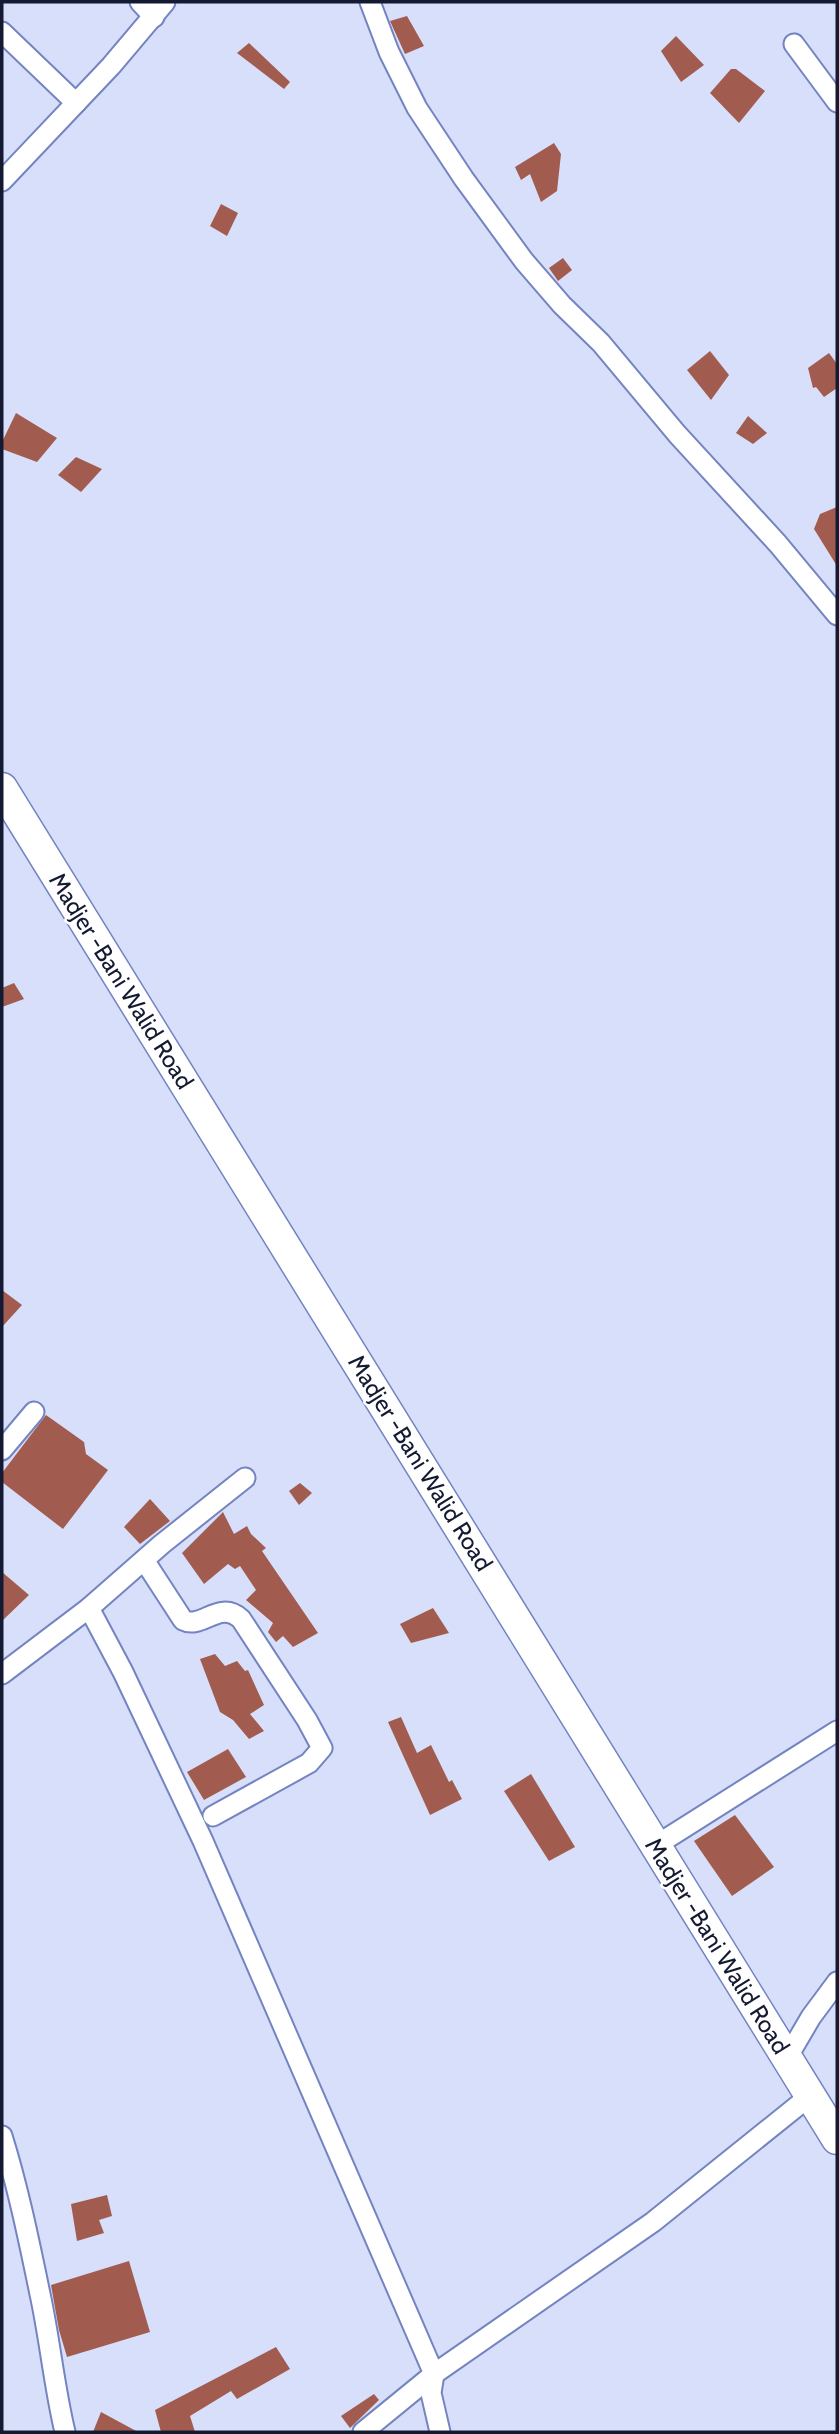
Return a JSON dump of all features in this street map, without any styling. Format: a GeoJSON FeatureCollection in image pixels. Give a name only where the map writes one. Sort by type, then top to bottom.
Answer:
{"type":"FeatureCollection","features":[{"type":"Feature","properties":{"kind":"highway","name":"Madjer -Bani Walid Road"},"geometry":{"type":"LineString","coordinates":[[2,788],[837,2139]]}},
{"type":"Feature","properties":{"kind":"street"},"geometry":{"type":"LineString","coordinates":[[2,181],[159,9],[140,2]]}},
{"type":"Feature","properties":{"kind":"street"},"geometry":{"type":"LineString","coordinates":[[370,2],[389,52],[417,108],[464,179],[524,261],[562,305],[601,343],[677,434],[778,544],[837,615]]}},
{"type":"Feature","properties":{"kind":"street"},"geometry":{"type":"LineString","coordinates":[[2,32],[76,103]]}},
{"type":"Feature","properties":{"kind":"street"},"geometry":{"type":"LineString","coordinates":[[794,44],[837,102]]}},
{"type":"Feature","properties":{"kind":"street"},"geometry":{"type":"LineString","coordinates":[[2,1450],[34,1412]]}},
{"type":"Feature","properties":{"kind":"street"},"geometry":{"type":"LineString","coordinates":[[2,1674],[89,1608],[245,1478]]}},
{"type":"Feature","properties":{"kind":"street"},"geometry":{"type":"LineString","coordinates":[[144,1560],[183,1620],[194,1622],[221,1612],[234,1613],[241,1619],[307,1720],[322,1748],[309,1763],[213,1816]]}},
{"type":"Feature","properties":{"kind":"street"},"geometry":{"type":"LineString","coordinates":[[89,1608],[123,1672],[203,1841],[434,2374],[430,2393],[440,2432]]}},
{"type":"Feature","properties":{"kind":"street"},"geometry":{"type":"LineString","coordinates":[[655,1846],[837,1731]]}},
{"type":"Feature","properties":{"kind":"street"},"geometry":{"type":"LineString","coordinates":[[787,2058],[811,2017],[837,1982]]}},
{"type":"Feature","properties":{"kind":"street"},"geometry":{"type":"LineString","coordinates":[[363,2432],[434,2374],[653,2222],[811,2095]]}},
{"type":"Feature","properties":{"kind":"street"},"geometry":{"type":"LineString","coordinates":[[2,2136],[7,2169],[41,2295],[55,2390],[65,2432]]}},
{"type":"Feature","properties":{"kind":"building"},"geometry":{"type":"Polygon","coordinates":[[[407,16],[424,46],[405,54],[390,21],[407,16]]]}},
{"type":"Feature","properties":{"kind":"building"},"geometry":{"type":"Polygon","coordinates":[[[676,36],[704,65],[681,82],[661,51],[676,36]]]}},
{"type":"Feature","properties":{"kind":"building"},"geometry":{"type":"Polygon","coordinates":[[[249,43],[290,82],[284,89],[237,53],[249,43]]]}},
{"type":"Feature","properties":{"kind":"building"},"geometry":{"type":"Polygon","coordinates":[[[731,69],[736,69],[765,91],[739,123],[710,93],[731,69]]]}},
{"type":"Feature","properties":{"kind":"building"},"geometry":{"type":"Polygon","coordinates":[[[554,143],[561,154],[557,191],[541,202],[530,174],[521,180],[515,167],[554,143]]]}},
{"type":"Feature","properties":{"kind":"building"},"geometry":{"type":"Polygon","coordinates":[[[221,204],[238,213],[227,236],[210,226],[221,204]]]}},
{"type":"Feature","properties":{"kind":"building"},"geometry":{"type":"Polygon","coordinates":[[[563,258],[572,270],[558,281],[549,268],[563,258]]]}},
{"type":"Feature","properties":{"kind":"building"},"geometry":{"type":"Polygon","coordinates":[[[710,351],[729,375],[711,400],[687,370],[710,351]]]}},
{"type":"Feature","properties":{"kind":"building"},"geometry":{"type":"Polygon","coordinates":[[[829,353],[837,364],[837,388],[824,397],[816,387],[813,388],[808,368],[829,353]]]}},
{"type":"Feature","properties":{"kind":"building"},"geometry":{"type":"Polygon","coordinates":[[[16,413],[57,438],[37,462],[2,449],[2,442],[16,413]]]}},
{"type":"Feature","properties":{"kind":"building"},"geometry":{"type":"Polygon","coordinates":[[[748,416],[767,433],[753,444],[736,433],[748,416]]]}},
{"type":"Feature","properties":{"kind":"building"},"geometry":{"type":"Polygon","coordinates":[[[76,457],[102,469],[81,492],[58,475],[76,457]]]}},
{"type":"Feature","properties":{"kind":"building"},"geometry":{"type":"Polygon","coordinates":[[[837,507],[837,566],[814,529],[820,514],[837,507]]]}},
{"type":"Feature","properties":{"kind":"building"},"geometry":{"type":"Polygon","coordinates":[[[14,983],[24,999],[2,1007],[2,988],[14,983]]]}},
{"type":"Feature","properties":{"kind":"building"},"geometry":{"type":"Polygon","coordinates":[[[2,1290],[22,1305],[2,1327],[2,1290]]]}},
{"type":"Feature","properties":{"kind":"building"},"geometry":{"type":"Polygon","coordinates":[[[46,1415],[84,1442],[86,1454],[108,1470],[63,1529],[2,1482],[2,1473],[46,1415]]]}},
{"type":"Feature","properties":{"kind":"building"},"geometry":{"type":"Polygon","coordinates":[[[300,1483],[312,1493],[299,1505],[289,1491],[300,1483]]]}},
{"type":"Feature","properties":{"kind":"building"},"geometry":{"type":"Polygon","coordinates":[[[150,1499],[170,1521],[140,1544],[124,1527],[150,1499]]]}},
{"type":"Feature","properties":{"kind":"building"},"geometry":{"type":"Polygon","coordinates":[[[223,1512],[234,1534],[247,1526],[251,1534],[266,1548],[262,1551],[318,1633],[293,1647],[283,1636],[276,1642],[268,1632],[273,1623],[246,1600],[256,1590],[240,1566],[235,1569],[228,1564],[204,1584],[182,1553],[223,1512]]]}},
{"type":"Feature","properties":{"kind":"building"},"geometry":{"type":"Polygon","coordinates":[[[2,1572],[29,1595],[2,1621],[2,1572]]]}},
{"type":"Feature","properties":{"kind":"building"},"geometry":{"type":"Polygon","coordinates":[[[433,1608],[449,1633],[411,1643],[400,1624],[433,1608]]]}},
{"type":"Feature","properties":{"kind":"building"},"geometry":{"type":"Polygon","coordinates":[[[215,1654],[225,1666],[237,1661],[245,1671],[248,1670],[264,1705],[250,1714],[264,1731],[249,1739],[233,1720],[220,1712],[200,1659],[215,1654]]]}},
{"type":"Feature","properties":{"kind":"building"},"geometry":{"type":"Polygon","coordinates":[[[401,1717],[417,1753],[431,1745],[449,1782],[452,1780],[462,1799],[430,1815],[388,1722],[401,1717]]]}},
{"type":"Feature","properties":{"kind":"building"},"geometry":{"type":"Polygon","coordinates":[[[228,1749],[246,1777],[204,1800],[187,1772],[228,1749]]]}},
{"type":"Feature","properties":{"kind":"building"},"geometry":{"type":"Polygon","coordinates":[[[531,1774],[575,1847],[549,1861],[504,1791],[531,1774]]]}},
{"type":"Feature","properties":{"kind":"building"},"geometry":{"type":"Polygon","coordinates":[[[735,1815],[774,1867],[732,1896],[694,1841],[735,1815]]]}},
{"type":"Feature","properties":{"kind":"building"},"geometry":{"type":"Polygon","coordinates":[[[107,2195],[112,2216],[99,2220],[104,2233],[77,2241],[71,2204],[107,2195]]]}},
{"type":"Feature","properties":{"kind":"building"},"geometry":{"type":"Polygon","coordinates":[[[129,2261],[150,2332],[67,2357],[51,2285],[129,2261]]]}},
{"type":"Feature","properties":{"kind":"building"},"geometry":{"type":"Polygon","coordinates":[[[276,2347],[290,2369],[237,2399],[231,2391],[190,2416],[195,2432],[161,2432],[155,2410],[276,2347]]]}},
{"type":"Feature","properties":{"kind":"building"},"geometry":{"type":"Polygon","coordinates":[[[374,2394],[379,2400],[350,2428],[341,2416],[374,2394]]]}},
{"type":"Feature","properties":{"kind":"building"},"geometry":{"type":"Polygon","coordinates":[[[101,2412],[138,2432],[93,2432],[101,2412]]]}}]}
